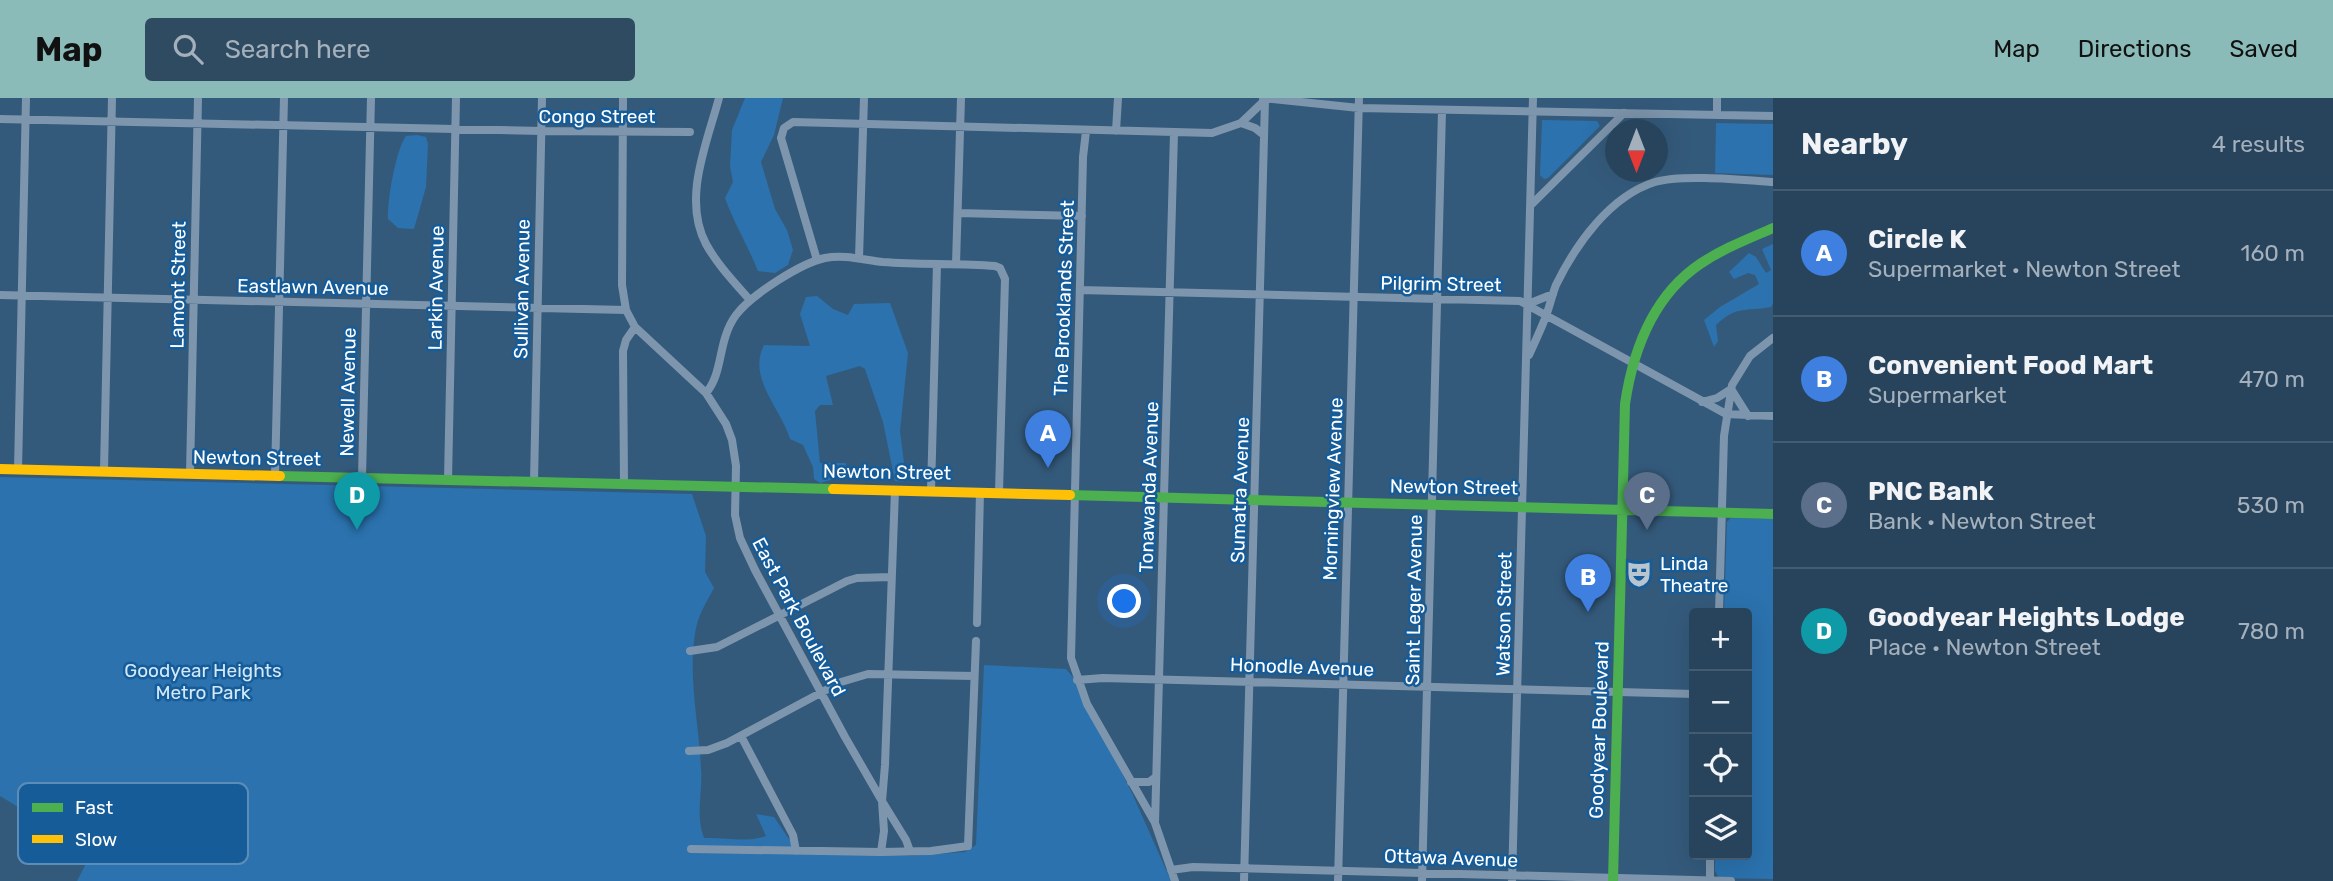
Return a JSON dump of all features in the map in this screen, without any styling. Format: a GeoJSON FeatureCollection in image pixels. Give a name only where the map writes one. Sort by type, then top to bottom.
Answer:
{"type":"FeatureCollection","features":[{"type":"Feature","properties":{"kind":"street"},"geometry":{"type":"LineString","coordinates":[[18,470],[26,98]]}},
{"type":"Feature","properties":{"kind":"street"},"geometry":{"type":"LineString","coordinates":[[104,471],[112,98]]}},
{"type":"Feature","properties":{"kind":"street","name":"Lamont Street"},"geometry":{"type":"LineString","coordinates":[[190,474],[198,98]]}},
{"type":"Feature","properties":{"kind":"street"},"geometry":{"type":"LineString","coordinates":[[275,476],[284,98]]}},
{"type":"Feature","properties":{"kind":"street","name":"Newell Avenue"},"geometry":{"type":"LineString","coordinates":[[362,477],[371,98]]}},
{"type":"Feature","properties":{"kind":"street","name":"Larkin Avenue"},"geometry":{"type":"LineString","coordinates":[[448,480],[456,98]]}},
{"type":"Feature","properties":{"kind":"street","name":"Sullivan Avenue"},"geometry":{"type":"LineString","coordinates":[[534,482],[542,98]]}},
{"type":"Feature","properties":{"kind":"street","name":"East Park Boulevard"},"geometry":{"type":"LineString","coordinates":[[623,98],[622,285],[626,310],[635,327],[706,393],[721,414],[732,440],[736,486],[735,514],[740,538],[779,615],[910,851]]}},
{"type":"Feature","properties":{"kind":"street"},"geometry":{"type":"LineString","coordinates":[[719,98],[698,173],[697,214],[702,234],[713,255],[749,299]]}},
{"type":"Feature","properties":{"kind":"street"},"geometry":{"type":"LineString","coordinates":[[859,258],[864,98]]}},
{"type":"Feature","properties":{"kind":"street"},"geometry":{"type":"LineString","coordinates":[[956,264],[961,98]]}},
{"type":"Feature","properties":{"kind":"street"},"geometry":{"type":"LineString","coordinates":[[1116,131],[1118,98]]}},
{"type":"Feature","properties":{"kind":"street","name":"Morningview Avenue"},"geometry":{"type":"LineString","coordinates":[[1338,881],[1359,98]]}},
{"type":"Feature","properties":{"kind":"street"},"geometry":{"type":"LineString","coordinates":[[1531,205],[1533,98]]}},
{"type":"Feature","properties":{"kind":"street"},"geometry":{"type":"LineString","coordinates":[[1717,98],[1717,115]]}},
{"type":"Feature","properties":{"kind":"street"},"geometry":{"type":"LineString","coordinates":[[817,260],[783,153],[781,138],[784,128],[793,122],[1217,133],[1241,123],[1265,99],[1359,108],[1442,111],[1773,116]]}},
{"type":"Feature","properties":{"kind":"street","name":"Sumatra Avenue"},"geometry":{"type":"LineString","coordinates":[[1244,881],[1265,99]]}},
{"type":"Feature","properties":{"kind":"street","name":"Saint Leger Avenue"},"geometry":{"type":"LineString","coordinates":[[1422,877],[1442,111]]}},
{"type":"Feature","properties":{"kind":"street"},"geometry":{"type":"LineString","coordinates":[[1531,205],[1624,113]]}},
{"type":"Feature","properties":{"kind":"street","name":"Congo Street"},"geometry":{"type":"LineString","coordinates":[[0,119],[690,132]]}},
{"type":"Feature","properties":{"kind":"street"},"geometry":{"type":"LineString","coordinates":[[1241,123],[1264,135]]}},
{"type":"Feature","properties":{"kind":"street","name":"The Brooklands Street"},"geometry":{"type":"LineString","coordinates":[[1086,131],[1070,647],[1077,680],[1087,704],[1155,822]]}},
{"type":"Feature","properties":{"kind":"street","name":"Tonawanda Avenue"},"geometry":{"type":"LineString","coordinates":[[1174,133],[1155,822],[1175,881]]}},
{"type":"Feature","properties":{"kind":"street"},"geometry":{"type":"LineString","coordinates":[[1527,360],[1553,294],[1570,260],[1616,204],[1642,186],[1663,180],[1773,182]]}},
{"type":"Feature","properties":{"kind":"street","name":"Watson Street"},"geometry":{"type":"LineString","coordinates":[[1512,878],[1531,205]]}},
{"type":"Feature","properties":{"kind":"street"},"geometry":{"type":"LineString","coordinates":[[957,213],[1082,216]]}},
{"type":"Feature","properties":{"kind":"street","name":"Goodyear Boulevard"},"geometry":{"type":"LineString","coordinates":[[1613,879],[1625,404],[1633,362],[1652,317],[1686,275],[1707,260],[1773,228]]}},
{"type":"Feature","properties":{"kind":"street"},"geometry":{"type":"LineString","coordinates":[[706,393],[715,381],[726,332],[749,299],[817,260],[833,256],[998,267],[1005,279],[999,492]]}},
{"type":"Feature","properties":{"kind":"street"},"geometry":{"type":"LineString","coordinates":[[931,491],[937,264]]}},
{"type":"Feature","properties":{"kind":"street","name":"Pilgrim Street"},"geometry":{"type":"LineString","coordinates":[[1080,290],[1521,301],[1726,414],[1773,416]]}},
{"type":"Feature","properties":{"kind":"street"},"geometry":{"type":"LineString","coordinates":[[1528,304],[1553,294]]}},
{"type":"Feature","properties":{"kind":"street","name":"Eastlawn Avenue"},"geometry":{"type":"LineString","coordinates":[[0,295],[626,310]]}},
{"type":"Feature","properties":{"kind":"street"},"geometry":{"type":"LineString","coordinates":[[624,483],[623,351],[626,340],[635,327]]}},
{"type":"Feature","properties":{"kind":"street"},"geometry":{"type":"LineString","coordinates":[[1718,608],[1726,414],[1731,389],[1737,374],[1750,356],[1773,338]]}},
{"type":"Feature","properties":{"kind":"street"},"geometry":{"type":"LineString","coordinates":[[1702,402],[1717,398],[1731,389]]}},
{"type":"Feature","properties":{"kind":"street"},"geometry":{"type":"LineString","coordinates":[[1731,389],[1748,416]]}},
{"type":"Feature","properties":{"kind":"street","name":"Newton Street"},"geometry":{"type":"LineString","coordinates":[[0,469],[999,492],[1773,514]]}},
{"type":"Feature","properties":{"kind":"street"},"geometry":{"type":"LineString","coordinates":[[882,801],[895,490]]}},
{"type":"Feature","properties":{"kind":"street"},"geometry":{"type":"LineString","coordinates":[[977,623],[980,492]]}},
{"type":"Feature","properties":{"kind":"street"},"geometry":{"type":"LineString","coordinates":[[690,651],[717,647],[857,578],[891,577]]}},
{"type":"Feature","properties":{"kind":"street"},"geometry":{"type":"LineString","coordinates":[[691,849],[881,852],[968,846],[976,641]]}},
{"type":"Feature","properties":{"kind":"street"},"geometry":{"type":"LineString","coordinates":[[689,751],[708,750],[741,736],[821,692],[868,674],[974,676]]}},
{"type":"Feature","properties":{"kind":"street","name":"Honodle Avenue"},"geometry":{"type":"LineString","coordinates":[[1077,680],[1159,679],[1689,694]]}},
{"type":"Feature","properties":{"kind":"street"},"geometry":{"type":"LineString","coordinates":[[741,736],[793,835],[796,851]]}},
{"type":"Feature","properties":{"kind":"street"},"geometry":{"type":"LineString","coordinates":[[1131,782],[1149,782],[1156,777]]}},
{"type":"Feature","properties":{"kind":"street","name":"East Park Boulevard"},"geometry":{"type":"LineString","coordinates":[[881,852],[884,831],[882,801]]}},
{"type":"Feature","properties":{"kind":"street"},"geometry":{"type":"LineString","coordinates":[[1710,860],[1710,881]]}},
{"type":"Feature","properties":{"kind":"street","name":"Ottawa Avenue"},"geometry":{"type":"LineString","coordinates":[[1171,870],[1193,867],[1245,868],[1422,877],[1731,881]]}},
{"type":"Feature","properties":{"kind":"green space"},"geometry":{"type":"Polygon","coordinates":[[[745,98],[783,98],[774,135],[761,162],[775,209],[787,230],[793,250],[788,265],[775,273],[758,271],[725,198],[733,182],[730,166],[732,130],[745,98]]]}},
{"type":"Feature","properties":{"kind":"green space"},"geometry":{"type":"Polygon","coordinates":[[[1542,120],[1597,121],[1600,126],[1544,179],[1540,175],[1542,120]]]}},
{"type":"Feature","properties":{"kind":"green space"},"geometry":{"type":"Polygon","coordinates":[[[1716,123],[1773,124],[1773,175],[1715,173],[1716,123]]]}},
{"type":"Feature","properties":{"kind":"green space"},"geometry":{"type":"Polygon","coordinates":[[[406,136],[426,137],[428,144],[426,187],[414,229],[398,228],[388,219],[393,176],[406,136]]]}},
{"type":"Feature","properties":{"kind":"green space"},"geometry":{"type":"Polygon","coordinates":[[[1773,244],[1773,304],[1771,307],[1742,310],[1723,319],[1716,325],[1718,341],[1714,347],[1704,320],[1720,307],[1759,284],[1755,275],[1748,273],[1734,279],[1729,272],[1749,253],[1756,257],[1766,273],[1771,270],[1762,249],[1773,244]]]}},
{"type":"Feature","properties":{"kind":"green space"},"geometry":{"type":"Polygon","coordinates":[[[817,296],[833,309],[848,315],[854,304],[890,303],[908,353],[900,431],[906,479],[904,482],[895,481],[883,422],[865,369],[860,366],[826,376],[833,405],[820,405],[815,411],[820,463],[846,463],[845,476],[820,483],[814,479],[813,467],[803,445],[790,439],[767,393],[760,369],[764,345],[810,346],[800,314],[806,297],[817,296]]]}},
{"type":"Feature","properties":{"kind":"green space","name":"Goodyear Heights Metro Park"},"geometry":{"type":"Polygon","coordinates":[[[0,477],[692,494],[706,536],[705,572],[714,588],[697,623],[693,663],[701,768],[700,820],[704,838],[743,839],[766,836],[756,814],[774,817],[789,839],[805,851],[910,856],[965,852],[976,845],[984,665],[1066,669],[1073,677],[1132,793],[1171,881],[77,881],[86,864],[248,864],[248,783],[18,783],[18,807],[0,796],[0,477]]]}},
{"type":"Feature","properties":{"kind":"green space"},"geometry":{"type":"Polygon","coordinates":[[[1731,518],[1773,519],[1773,879],[1719,878],[1715,871],[1715,860],[1752,860],[1752,608],[1724,608],[1727,522],[1731,518]]]}},
{"type":"Feature","properties":{"kind":"traffic: fast"},"geometry":{"type":"LineString","coordinates":[[1613,881],[1625,404],[1633,364],[1658,308],[1684,277],[1708,259],[1773,228]]}},
{"type":"Feature","properties":{"kind":"traffic: fast"},"geometry":{"type":"LineString","coordinates":[[280,476],[833,489]]}},
{"type":"Feature","properties":{"kind":"traffic: fast"},"geometry":{"type":"LineString","coordinates":[[1070,495],[1773,514]]}},
{"type":"Feature","properties":{"kind":"traffic: slow"},"geometry":{"type":"LineString","coordinates":[[0,469],[280,476]]}},
{"type":"Feature","properties":{"kind":"traffic: slow"},"geometry":{"type":"LineString","coordinates":[[833,489],[1070,495]]}},
{"type":"Feature","properties":{"kind":"place","name":"Circle K"},"geometry":{"type":"Point","coordinates":[1048,468]}},
{"type":"Feature","properties":{"kind":"place","name":"Goodyear Heights Lodge"},"geometry":{"type":"Point","coordinates":[357,530]}},
{"type":"Feature","properties":{"kind":"place","name":"PNC Bank"},"geometry":{"type":"Point","coordinates":[1647,530]}},
{"type":"Feature","properties":{"kind":"place","name":"Linda Theatre"},"geometry":{"type":"Point","coordinates":[1639,574]}},
{"type":"Feature","properties":{"kind":"place","name":"Convenient Food Mart"},"geometry":{"type":"Point","coordinates":[1588,612]}}]}
